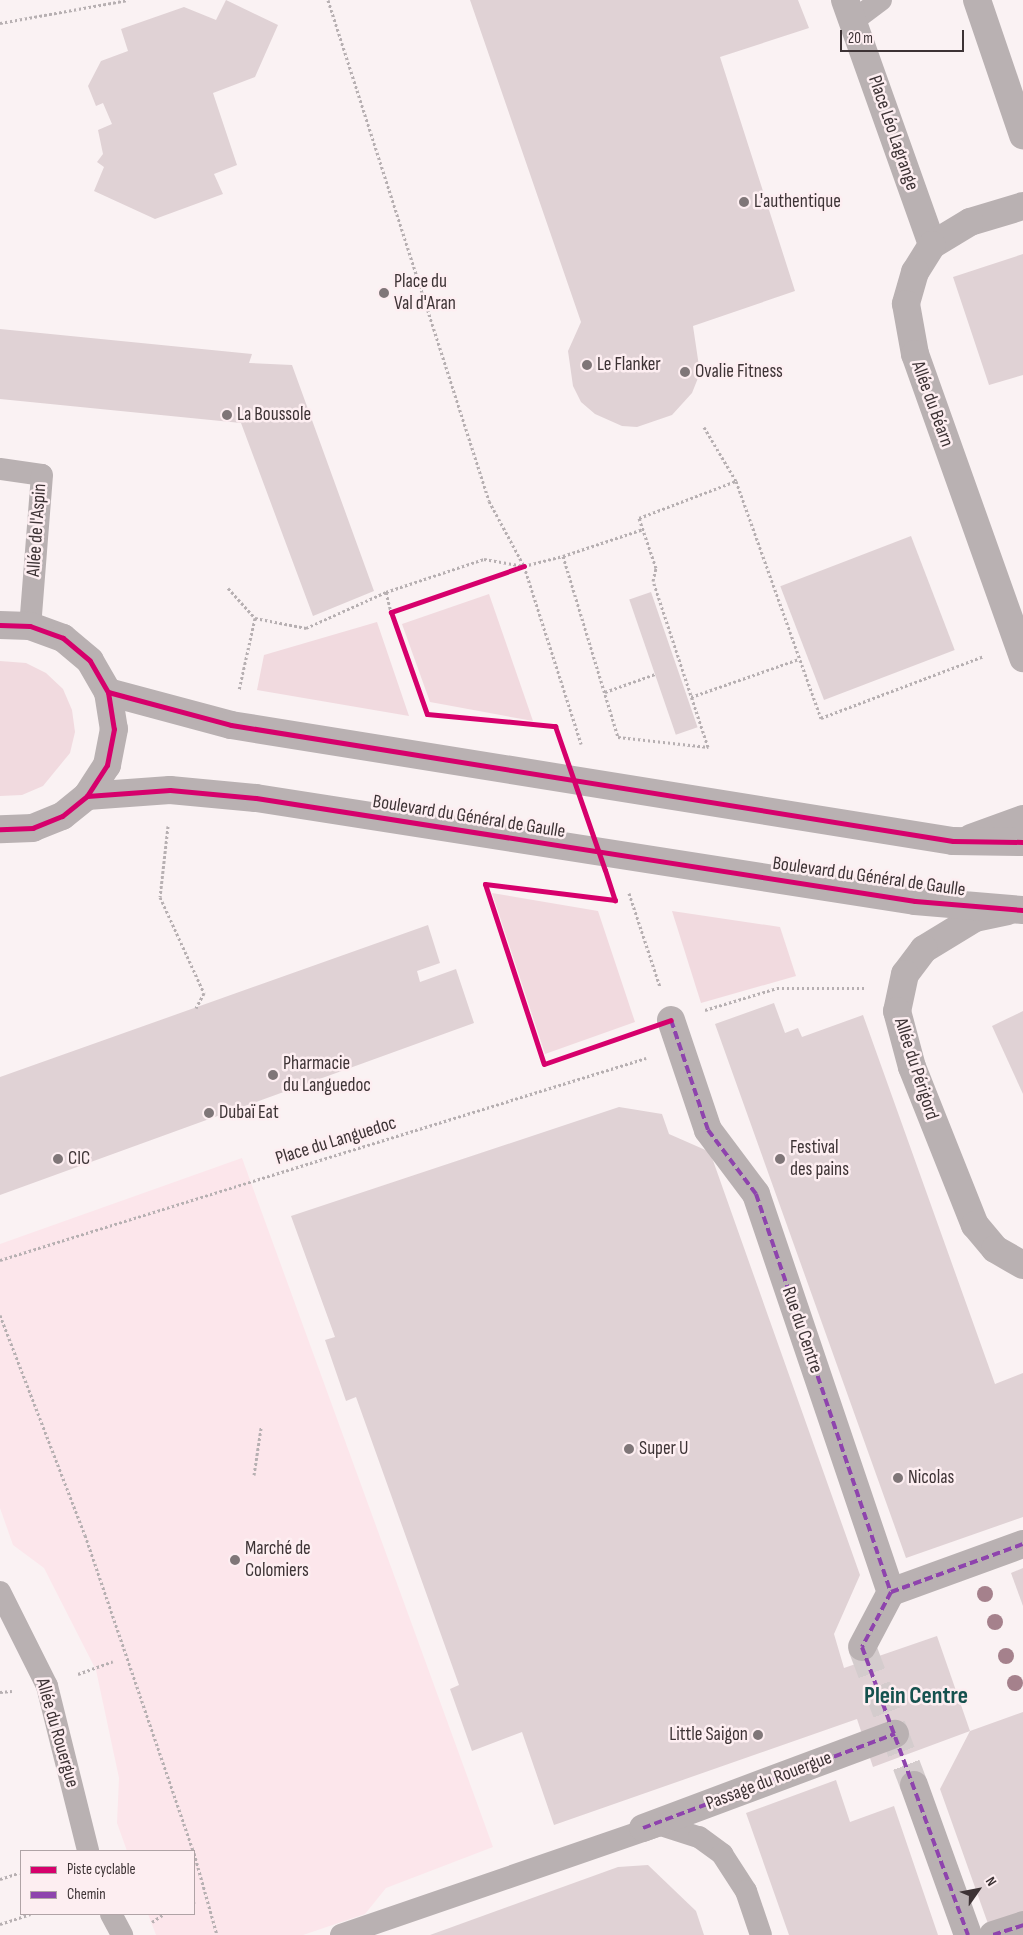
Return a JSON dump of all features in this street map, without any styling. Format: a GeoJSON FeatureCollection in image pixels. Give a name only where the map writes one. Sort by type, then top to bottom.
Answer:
{"type":"FeatureCollection","features":[{"type":"Feature","properties":{"kind":"street"},"geometry":{"type":"LineString","coordinates":[[977,0],[1023,135]]}},
{"type":"Feature","properties":{"kind":"street","name":"Place Léo Lagrange"},"geometry":{"type":"LineString","coordinates":[[849,10],[932,245]]}},
{"type":"Feature","properties":{"kind":"street"},"geometry":{"type":"LineString","coordinates":[[932,245],[970,222],[1023,206]]}},
{"type":"Feature","properties":{"kind":"street","name":"Allée du Béarn"},"geometry":{"type":"LineString","coordinates":[[932,245],[908,289],[906,325],[1021,652]]}},
{"type":"Feature","properties":{"kind":"street"},"geometry":{"type":"LineString","coordinates":[[0,625],[30,626],[63,638],[90,661],[108,692],[114,729],[107,765],[87,796],[62,816],[33,828],[0,829]]}},
{"type":"Feature","properties":{"kind":"street"},"geometry":{"type":"LineString","coordinates":[[108,692],[216,722],[953,840],[1023,842]]}},
{"type":"Feature","properties":{"kind":"street","name":"Boulevard du Général de Gaulle"},"geometry":{"type":"LineString","coordinates":[[87,796],[170,790],[256,798],[915,901],[1019,910]]}},
{"type":"Feature","properties":{"kind":"street"},"geometry":{"type":"LineString","coordinates":[[953,840],[981,836],[1023,819]]}},
{"type":"Feature","properties":{"kind":"street","name":"Allée du Périgord"},"geometry":{"type":"LineString","coordinates":[[1019,910],[975,918],[941,937],[912,961],[900,992],[900,1030],[975,1225],[995,1249],[1023,1265]]}},
{"type":"Feature","properties":{"kind":"street","name":"Rue du Centre"},"geometry":{"type":"LineString","coordinates":[[671,1020],[708,1130],[756,1194],[891,1592]]}},
{"type":"Feature","properties":{"kind":"street"},"geometry":{"type":"LineString","coordinates":[[862,1647],[891,1592],[1023,1544]]}},
{"type":"Feature","properties":{"kind":"street","name":"Passage du Rouergue"},"geometry":{"type":"LineString","coordinates":[[643,1828],[895,1734]]}},
{"type":"Feature","properties":{"kind":"street"},"geometry":{"type":"LineString","coordinates":[[914,1785],[968,1935]]}},
{"type":"Feature","properties":{"kind":"street"},"geometry":{"type":"LineString","coordinates":[[993,1935],[1023,1925]]}},
{"type":"Feature","properties":{"kind":"lane","name":"Place Léo Lagrange"},"geometry":{"type":"LineString","coordinates":[[849,10],[881,0]]}},
{"type":"Feature","properties":{"kind":"lane","name":"Allée de l'Aspin"},"geometry":{"type":"LineString","coordinates":[[0,469],[42,475],[30,626]]}},
{"type":"Feature","properties":{"kind":"lane","name":"Allée du Rouergue"},"geometry":{"type":"LineString","coordinates":[[0,1592],[47,1686],[88,1850]]}},
{"type":"Feature","properties":{"kind":"lane"},"geometry":{"type":"LineString","coordinates":[[341,1935],[643,1828],[661,1825],[680,1830],[722,1854],[746,1890],[761,1935]]}},
{"type":"Feature","properties":{"kind":"lane"},"geometry":{"type":"LineString","coordinates":[[112,1915],[122,1935]]}},
{"type":"Feature","properties":{"kind":"path"},"geometry":{"type":"LineString","coordinates":[[0,23],[128,0]]}},
{"type":"Feature","properties":{"kind":"path"},"geometry":{"type":"LineString","coordinates":[[328,0],[489,502],[524,566],[577,731]]}},
{"type":"Feature","properties":{"kind":"path"},"geometry":{"type":"LineString","coordinates":[[704,427],[736,481],[820,718],[1021,652]]}},
{"type":"Feature","properties":{"kind":"path"},"geometry":{"type":"LineString","coordinates":[[563,556],[618,737],[708,747],[653,581],[656,568],[639,518],[736,481]]}},
{"type":"Feature","properties":{"kind":"path"},"geometry":{"type":"LineString","coordinates":[[506,572],[563,556],[643,529]]}},
{"type":"Feature","properties":{"kind":"path"},"geometry":{"type":"LineString","coordinates":[[228,588],[255,618],[306,628],[386,592],[484,559],[524,566]]}},
{"type":"Feature","properties":{"kind":"path"},"geometry":{"type":"LineString","coordinates":[[386,592],[394,621]]}},
{"type":"Feature","properties":{"kind":"path"},"geometry":{"type":"LineString","coordinates":[[391,612],[400,609]]}},
{"type":"Feature","properties":{"kind":"path"},"geometry":{"type":"LineString","coordinates":[[237,698],[255,618]]}},
{"type":"Feature","properties":{"kind":"path"},"geometry":{"type":"LineString","coordinates":[[691,697],[799,658]]}},
{"type":"Feature","properties":{"kind":"path"},"geometry":{"type":"LineString","coordinates":[[604,692],[655,674]]}},
{"type":"Feature","properties":{"kind":"path"},"geometry":{"type":"LineString","coordinates":[[168,822],[160,897],[204,993],[196,1008]]}},
{"type":"Feature","properties":{"kind":"path"},"geometry":{"type":"LineString","coordinates":[[640,926],[671,1020],[777,988],[875,988],[900,992]]}},
{"type":"Feature","properties":{"kind":"path"},"geometry":{"type":"LineString","coordinates":[[0,1315],[85,1535],[192,1850]]}},
{"type":"Feature","properties":{"kind":"path"},"geometry":{"type":"LineString","coordinates":[[254,1475],[261,1428]]}},
{"type":"Feature","properties":{"kind":"path"},"geometry":{"type":"LineString","coordinates":[[195,1859],[217,1935]]}},
{"type":"Feature","properties":{"kind":"path"},"geometry":{"type":"LineString","coordinates":[[0,1879],[19,1873]]}},
{"type":"Feature","properties":{"kind":"path"},"geometry":{"type":"LineString","coordinates":[[0,1924],[27,1915]]}},
{"type":"Feature","properties":{"kind":"shaded area"},"geometry":{"type":"Polygon","coordinates":[[[489,594],[533,721],[430,702],[402,624],[489,594]]]}},
{"type":"Feature","properties":{"kind":"shaded area"},"geometry":{"type":"Polygon","coordinates":[[[377,622],[409,716],[257,690],[264,655],[377,622]]]}},
{"type":"Feature","properties":{"kind":"shaded area"},"geometry":{"type":"Polygon","coordinates":[[[0,661],[26,663],[46,673],[63,689],[72,710],[75,732],[70,753],[43,786],[22,795],[0,796],[0,661]]]}},
{"type":"Feature","properties":{"kind":"shaded area"},"geometry":{"type":"Polygon","coordinates":[[[492,893],[598,911],[635,1022],[545,1054],[492,893]]]}},
{"type":"Feature","properties":{"kind":"shaded area"},"geometry":{"type":"Polygon","coordinates":[[[672,911],[780,927],[796,976],[701,1003],[672,911]]]}},
{"type":"Feature","properties":{"kind":"shaded area"},"geometry":{"type":"Polygon","coordinates":[[[242,1158],[493,1847],[386,1888],[365,1914],[303,1935],[156,1935],[148,1915],[195,1915],[195,1850],[127,1850],[117,1823],[119,1778],[96,1670],[44,1568],[13,1545],[0,1508],[0,1244],[242,1158]]]}},
{"type":"Feature","properties":{"kind":"building"},"geometry":{"type":"Polygon","coordinates":[[[226,0],[278,25],[255,77],[213,93],[237,165],[214,174],[223,194],[155,219],[94,191],[104,167],[97,162],[103,154],[98,130],[112,124],[103,103],[96,106],[88,86],[101,61],[128,51],[121,29],[184,7],[216,20],[226,0]]]}},
{"type":"Feature","properties":{"kind":"building"},"geometry":{"type":"Polygon","coordinates":[[[470,0],[798,0],[809,28],[720,57],[795,291],[693,326],[700,373],[692,393],[672,415],[637,427],[622,426],[595,414],[581,402],[573,386],[568,351],[581,322],[470,0]]]}},
{"type":"Feature","properties":{"kind":"building"},"geometry":{"type":"Polygon","coordinates":[[[1023,254],[1023,375],[989,385],[953,277],[1023,254]]]}},
{"type":"Feature","properties":{"kind":"building"},"geometry":{"type":"Polygon","coordinates":[[[0,329],[252,354],[249,363],[292,365],[374,591],[313,616],[241,423],[0,399],[0,329]]]}},
{"type":"Feature","properties":{"kind":"building"},"geometry":{"type":"Polygon","coordinates":[[[911,536],[955,650],[824,700],[780,586],[911,536]]]}},
{"type":"Feature","properties":{"kind":"building"},"geometry":{"type":"Polygon","coordinates":[[[651,592],[698,727],[676,735],[629,599],[651,592]]]}},
{"type":"Feature","properties":{"kind":"building"},"geometry":{"type":"Polygon","coordinates":[[[428,925],[440,963],[417,971],[420,982],[456,969],[474,1023],[0,1195],[0,1077],[428,925]]]}},
{"type":"Feature","properties":{"kind":"building"},"geometry":{"type":"Polygon","coordinates":[[[774,1003],[785,1033],[798,1028],[802,1037],[863,1015],[995,1384],[1023,1373],[1023,1517],[906,1558],[715,1024],[774,1003]]]}},
{"type":"Feature","properties":{"kind":"building"},"geometry":{"type":"Polygon","coordinates":[[[1023,1011],[1023,1094],[992,1026],[1023,1011]]]}},
{"type":"Feature","properties":{"kind":"building"},"geometry":{"type":"Polygon","coordinates":[[[619,1107],[662,1114],[669,1134],[710,1152],[860,1575],[834,1634],[844,1668],[937,1636],[970,1731],[873,1767],[857,1719],[554,1825],[522,1732],[472,1751],[450,1689],[459,1685],[356,1397],[346,1401],[325,1340],[335,1337],[291,1216],[619,1107]]]}},
{"type":"Feature","properties":{"kind":"building"},"geometry":{"type":"Polygon","coordinates":[[[1023,1568],[1023,1606],[1011,1573],[1023,1568]]]}},
{"type":"Feature","properties":{"kind":"building"},"geometry":{"type":"Polygon","coordinates":[[[1023,1712],[1023,1935],[992,1935],[940,1789],[970,1731],[1023,1712]]]}},
{"type":"Feature","properties":{"kind":"building"},"geometry":{"type":"Polygon","coordinates":[[[836,1780],[850,1822],[894,1806],[938,1935],[789,1935],[746,1813],[836,1780]]]}},
{"type":"Feature","properties":{"kind":"building"},"geometry":{"type":"Polygon","coordinates":[[[648,1865],[696,1911],[704,1935],[430,1935],[618,1867],[648,1865]]]}},
{"type":"Feature","properties":{"kind":"tunnel"},"geometry":{"type":"LineString","coordinates":[[862,1647],[914,1785]]}},
{"type":"Feature","properties":{"kind":"marked path"},"geometry":{"type":"LineString","coordinates":[[671,1020],[708,1130],[756,1194],[891,1592],[862,1647],[968,1935]]}},
{"type":"Feature","properties":{"kind":"marked path"},"geometry":{"type":"LineString","coordinates":[[891,1592],[1023,1544]]}},
{"type":"Feature","properties":{"kind":"marked path"},"geometry":{"type":"LineString","coordinates":[[643,1828],[895,1734]]}},
{"type":"Feature","properties":{"kind":"marked path"},"geometry":{"type":"LineString","coordinates":[[993,1935],[1023,1925]]}},
{"type":"Feature","properties":{"kind":"cycle path"},"geometry":{"type":"LineString","coordinates":[[524,566],[391,612],[427,714],[555,726],[605,870],[615,900],[485,884],[544,1064],[671,1020]]}},
{"type":"Feature","properties":{"kind":"cycle path"},"geometry":{"type":"LineString","coordinates":[[0,625],[30,626],[63,638],[90,661],[108,692],[114,729],[107,765],[87,796],[62,816],[33,828],[0,829]]}},
{"type":"Feature","properties":{"kind":"cycle path"},"geometry":{"type":"LineString","coordinates":[[108,692],[231,725],[953,841],[1023,842]]}},
{"type":"Feature","properties":{"kind":"cycle path"},"geometry":{"type":"LineString","coordinates":[[87,796],[170,790],[256,798],[915,901],[1023,910]]}},
{"type":"Feature","properties":{"kind":"place","name":"L'authentique"},"geometry":{"type":"Point","coordinates":[744,202]}},
{"type":"Feature","properties":{"kind":"place","name":"Place du Val d'Aran"},"geometry":{"type":"Point","coordinates":[384,293]}},
{"type":"Feature","properties":{"kind":"place","name":"Le Flanker"},"geometry":{"type":"Point","coordinates":[587,365]}},
{"type":"Feature","properties":{"kind":"place","name":"Ovalie Fitness"},"geometry":{"type":"Point","coordinates":[685,372]}},
{"type":"Feature","properties":{"kind":"place","name":"La Boussole"},"geometry":{"type":"Point","coordinates":[227,415]}},
{"type":"Feature","properties":{"kind":"place","name":"Pharmacie du Languedoc"},"geometry":{"type":"Point","coordinates":[273,1075]}},
{"type":"Feature","properties":{"kind":"place","name":"Dubaï Eat"},"geometry":{"type":"Point","coordinates":[209,1113]}},
{"type":"Feature","properties":{"kind":"place","name":"CIC"},"geometry":{"type":"Point","coordinates":[58,1159]}},
{"type":"Feature","properties":{"kind":"place","name":"Festival des pains"},"geometry":{"type":"Point","coordinates":[780,1159]}},
{"type":"Feature","properties":{"kind":"place","name":"Super U"},"geometry":{"type":"Point","coordinates":[629,1449]}},
{"type":"Feature","properties":{"kind":"place","name":"Nicolas"},"geometry":{"type":"Point","coordinates":[898,1478]}},
{"type":"Feature","properties":{"kind":"place","name":"Marché de Colomiers"},"geometry":{"type":"Point","coordinates":[235,1560]}},
{"type":"Feature","properties":{"kind":"place","name":"Little Saigon"},"geometry":{"type":"Point","coordinates":[758,1735]}},
{"type":"Feature","properties":{"kind":"district","name":"Plein Centre"},"geometry":{"type":"Point","coordinates":[916,1696]}}]}
